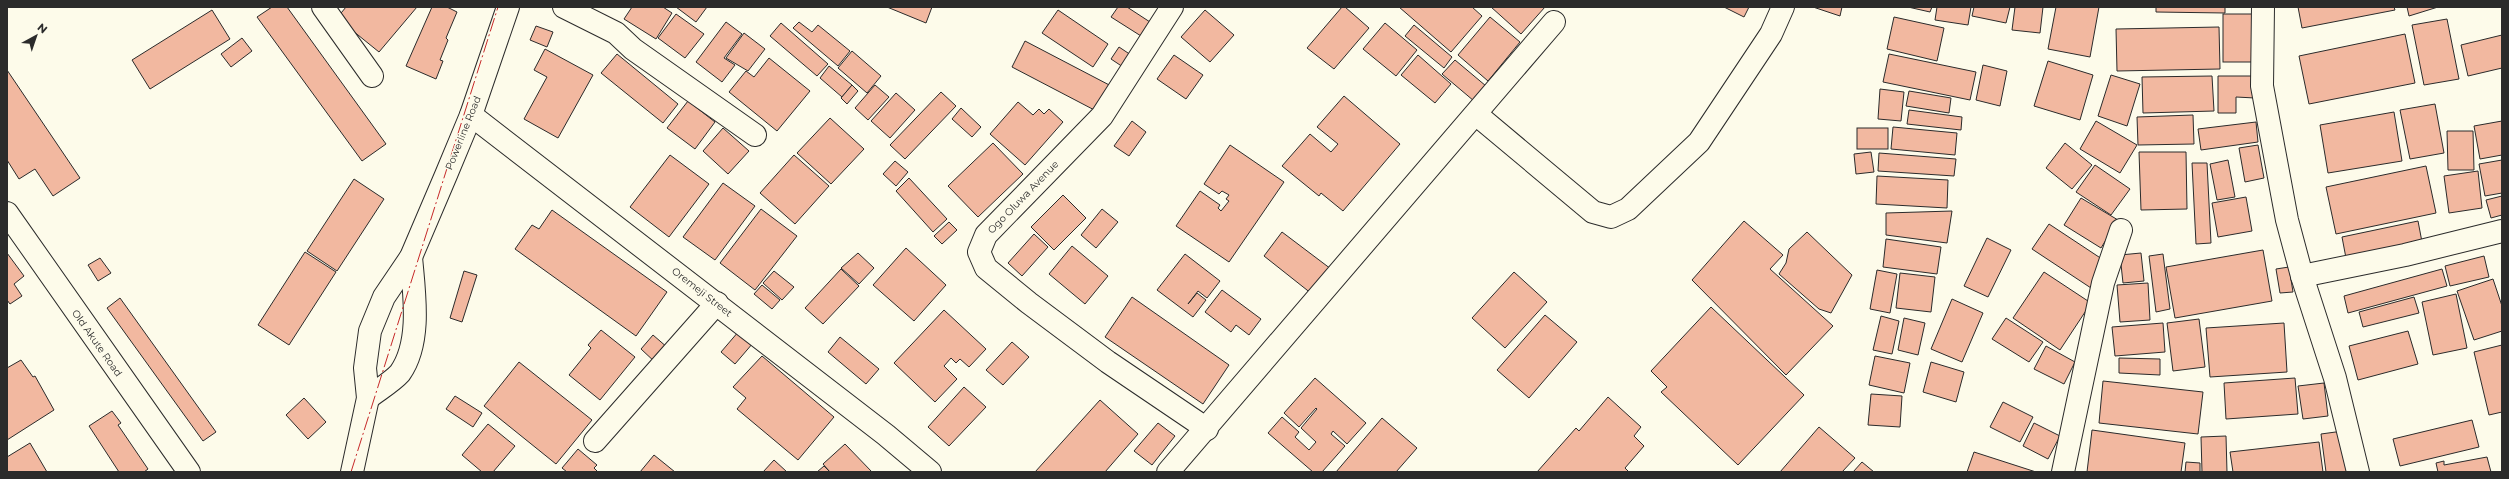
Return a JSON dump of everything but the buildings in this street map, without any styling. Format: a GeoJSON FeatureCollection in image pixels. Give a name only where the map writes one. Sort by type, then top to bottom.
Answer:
{"type":"FeatureCollection","features":[{"type":"Feature","properties":{"kind":"street"},"geometry":{"type":"LineString","coordinates":[[323,7],[372,76]]}},
{"type":"Feature","properties":{"kind":"street","name":"Powerline Road"},"geometry":{"type":"LineString","coordinates":[[352,472],[368,398],[365,368],[370,331],[384,298],[411,257],[471,115],[508,7]]}},
{"type":"Feature","properties":{"kind":"street"},"geometry":{"type":"LineString","coordinates":[[564,7],[616,33],[634,49],[755,135]]}},
{"type":"Feature","properties":{"kind":"street","name":"Ogo Oluwa Avenue"},"geometry":{"type":"LineString","coordinates":[[1172,7],[1102,116],[986,235],[979,252],[986,268],[1029,303],[1108,362],[1207,429]]}},
{"type":"Feature","properties":{"kind":"street"},"geometry":{"type":"LineString","coordinates":[[1477,115],[1593,212],[1611,217],[1628,209],[1698,142],[1771,34],[1783,7]]}},
{"type":"Feature","properties":{"kind":"street"},"geometry":{"type":"LineString","coordinates":[[2263,7],[2262,86],[2287,220],[2302,276],[2335,378],[2358,472]]}},
{"type":"Feature","properties":{"kind":"street"},"geometry":{"type":"LineString","coordinates":[[1168,472],[1207,429],[1477,115],[1554,22]]}},
{"type":"Feature","properties":{"kind":"street","name":"Oremeji Street"},"geometry":{"type":"LineString","coordinates":[[471,115],[717,303],[886,435],[930,472]]}},
{"type":"Feature","properties":{"kind":"street","name":"Old Akute Road"},"geometry":{"type":"LineString","coordinates":[[7,213],[189,472]]}},
{"type":"Feature","properties":{"kind":"street"},"geometry":{"type":"LineString","coordinates":[[2063,472],[2103,283],[2121,230]]}},
{"type":"Feature","properties":{"kind":"street"},"geometry":{"type":"LineString","coordinates":[[2302,276],[2413,254],[2502,231]]}},
{"type":"Feature","properties":{"kind":"street","name":"Powerline Road"},"geometry":{"type":"LineString","coordinates":[[368,398],[400,373],[414,339],[415,303],[411,257]]}},
{"type":"Feature","properties":{"kind":"street"},"geometry":{"type":"LineString","coordinates":[[595,441],[717,303]]}},
{"type":"Feature","properties":{"kind":"power"},"geometry":{"type":"LineString","coordinates":[[351,472],[498,7]]}}]}
